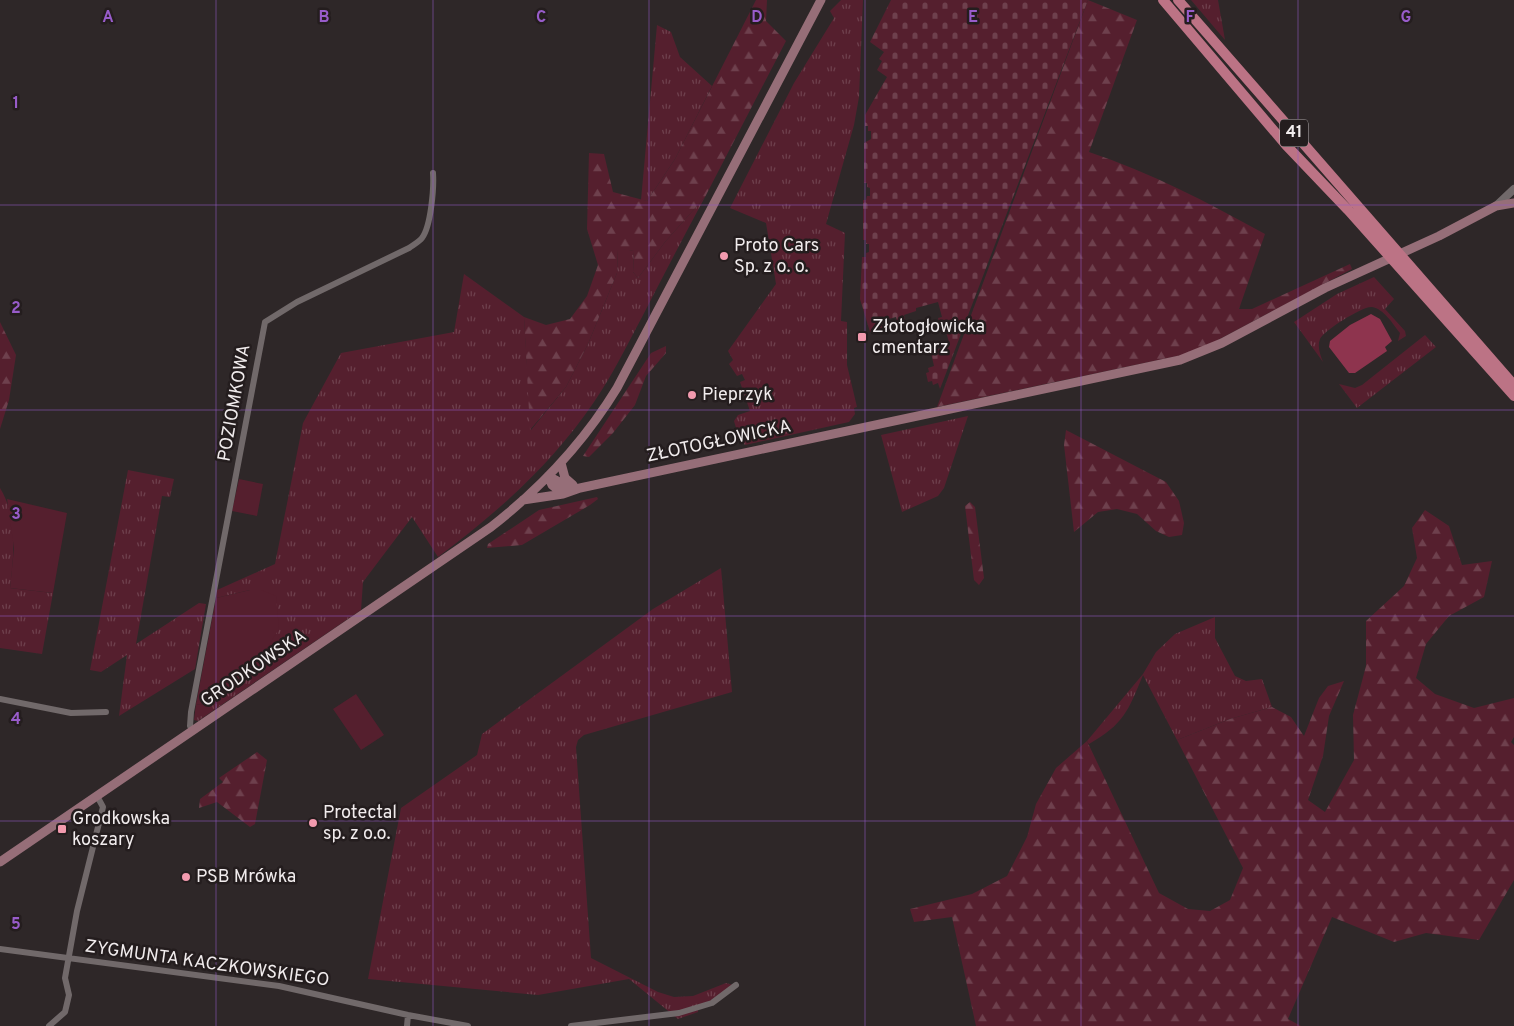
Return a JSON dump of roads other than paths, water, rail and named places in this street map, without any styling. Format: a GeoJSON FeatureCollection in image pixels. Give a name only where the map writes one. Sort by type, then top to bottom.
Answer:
{"type":"FeatureCollection","features":[{"type":"Feature","properties":{"kind":"main road","name":"GRODKOWSKA"},"geometry":{"type":"LineString","coordinates":[[0,862],[468,543],[523,500],[561,463],[593,425],[616,388],[823,0]]}},
{"type":"Feature","properties":{"kind":"main road","name":"41"},"geometry":{"type":"LineString","coordinates":[[1163,0],[1273,130],[1385,246]]}},
{"type":"Feature","properties":{"kind":"main road","name":"41"},"geometry":{"type":"LineString","coordinates":[[1178,0],[1514,396]]}},
{"type":"Feature","properties":{"kind":"main road","name":"ZŁOTOGŁOWICKA"},"geometry":{"type":"LineString","coordinates":[[523,500],[563,494],[580,488],[1192,357],[1325,288],[1455,228],[1496,206],[1514,203]]}},
{"type":"Feature","properties":{"kind":"main road","name":"41"},"geometry":{"type":"LineString","coordinates":[[1405,269],[1514,385]]}},
{"type":"Feature","properties":{"kind":"main road"},"geometry":{"type":"LineString","coordinates":[[561,463],[565,478],[569,483],[580,488]]}},
{"type":"Feature","properties":{"kind":"main road"},"geometry":{"type":"LineString","coordinates":[[548,476],[552,485],[563,494]]}},
{"type":"Feature","properties":{"kind":"main road","name":"ZŁOTOGŁOWICKA"},"geometry":{"type":"LineString","coordinates":[[548,476],[570,488],[580,488]]}},
{"type":"Feature","properties":{"kind":"street","name":"POZIOMKOWA"},"geometry":{"type":"LineString","coordinates":[[192,731],[190,726],[192,712],[266,322],[297,302],[409,248],[421,240],[425,232],[430,206],[433,173]]}},
{"type":"Feature","properties":{"kind":"street"},"geometry":{"type":"LineString","coordinates":[[1496,206],[1514,189]]}},
{"type":"Feature","properties":{"kind":"street"},"geometry":{"type":"LineString","coordinates":[[0,699],[71,713],[106,712]]}},
{"type":"Feature","properties":{"kind":"street"},"geometry":{"type":"LineString","coordinates":[[49,1026],[65,1012],[69,994],[66,978],[68,959],[77,911],[103,807],[97,796]]}},
{"type":"Feature","properties":{"kind":"street","name":"ZYGMUNTA KACZKOWSKIEGO"},"geometry":{"type":"LineString","coordinates":[[0,949],[279,986],[408,1015],[468,1026]]}},
{"type":"Feature","properties":{"kind":"street"},"geometry":{"type":"LineString","coordinates":[[570,1026],[679,1013],[712,1003],[736,985]]}},
{"type":"Feature","properties":{"kind":"street"},"geometry":{"type":"LineString","coordinates":[[406,1026],[408,1015]]}},
{"type":"Feature","properties":{"kind":"place","name":"Proto Cars Sp. z o. o."},"geometry":{"type":"Point","coordinates":[724,256]}},
{"type":"Feature","properties":{"kind":"place","name":"Złotogłowicka cmentarz"},"geometry":{"type":"Point","coordinates":[862,337]}},
{"type":"Feature","properties":{"kind":"place","name":"Pieprzyk"},"geometry":{"type":"Point","coordinates":[692,395]}},
{"type":"Feature","properties":{"kind":"place","name":"Protectal sp. z o.o."},"geometry":{"type":"Point","coordinates":[313,823]}},
{"type":"Feature","properties":{"kind":"place","name":"Grodkowska koszary"},"geometry":{"type":"Point","coordinates":[62,829]}},
{"type":"Feature","properties":{"kind":"place","name":"PSB Mrówka"},"geometry":{"type":"Point","coordinates":[186,877]}}]}
